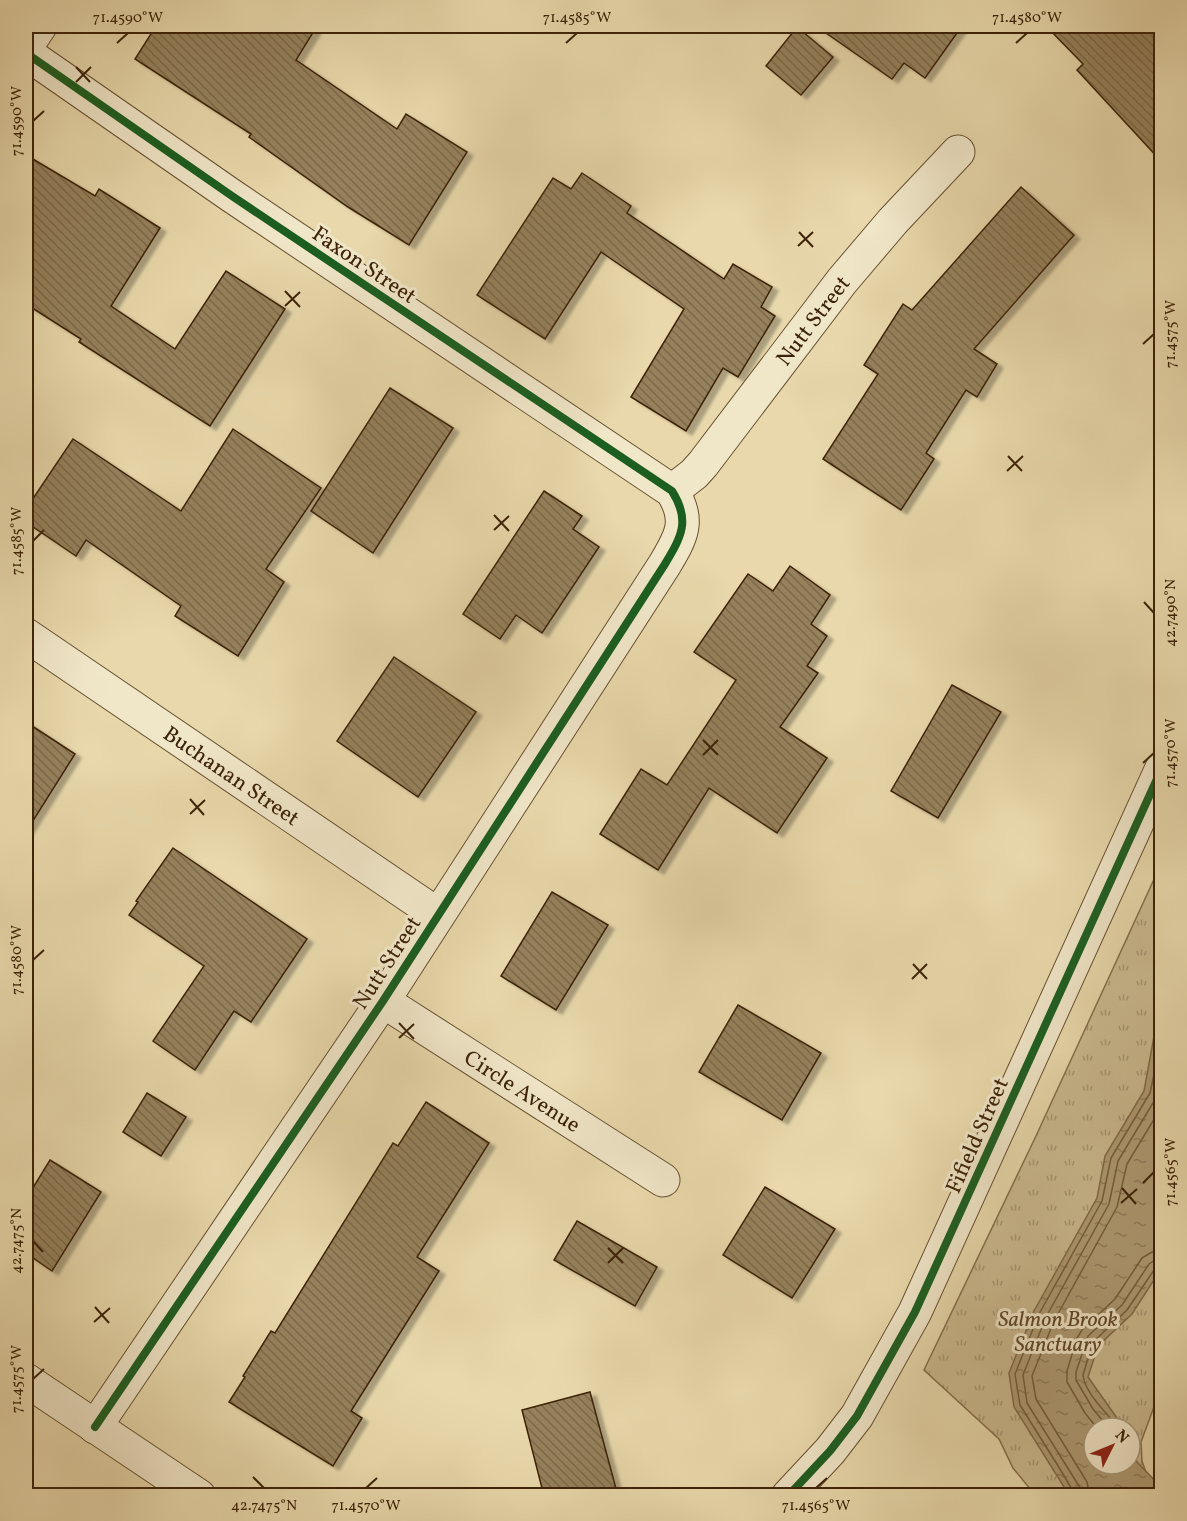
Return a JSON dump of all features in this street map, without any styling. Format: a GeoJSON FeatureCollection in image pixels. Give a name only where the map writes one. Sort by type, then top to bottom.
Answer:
{"type":"FeatureCollection","features":[{"type":"Feature","properties":{"kind":"street"},"geometry":{"type":"LineString","coordinates":[[26,47],[40,26]]}},
{"type":"Feature","properties":{"kind":"street","name":"Faxon Street"},"geometry":{"type":"LineString","coordinates":[[26,53],[676,499]]}},
{"type":"Feature","properties":{"kind":"street","name":"Nutt Street"},"geometry":{"type":"LineString","coordinates":[[95,1427],[383,1001],[673,550],[683,527],[683,516],[676,499],[842,281],[893,221],[958,152]]}},
{"type":"Feature","properties":{"kind":"street","name":"Buchanan Street"},"geometry":{"type":"LineString","coordinates":[[26,634],[438,915]]}},
{"type":"Feature","properties":{"kind":"street","name":"Fifield Street"},"geometry":{"type":"LineString","coordinates":[[788,1496],[830,1451],[857,1416],[915,1312],[1161,768]]}},
{"type":"Feature","properties":{"kind":"street","name":"Circle Avenue"},"geometry":{"type":"LineString","coordinates":[[383,1001],[663,1180]]}},
{"type":"Feature","properties":{"kind":"street"},"geometry":{"type":"LineString","coordinates":[[26,1380],[199,1496]]}},
{"type":"Feature","properties":{"kind":"green space","name":"Salmon Brook Sanctuary"},"geometry":{"type":"Polygon","coordinates":[[[1161,864],[1162,1385],[1142,1439],[1142,1416],[1082,1416],[1082,1476],[1142,1476],[1142,1461],[1154,1495],[1035,1495],[1013,1468],[999,1439],[924,1370],[1036,1136],[1161,864]]]}},
{"type":"Feature","properties":{"kind":"water"},"geometry":{"type":"Polygon","coordinates":[[[1161,998],[1161,1269],[1132,1314],[1098,1346],[1088,1377],[1116,1416],[1082,1416],[1082,1476],[1142,1476],[1142,1467],[1161,1487],[1161,1495],[1069,1495],[1014,1407],[1009,1373],[1034,1311],[1097,1198],[1105,1156],[1144,1091],[1161,998]]]}},
{"type":"Feature","properties":{"kind":"building"},"geometry":{"type":"Polygon","coordinates":[[[156,26],[317,26],[296,60],[397,129],[406,114],[467,152],[409,245],[348,207],[249,137],[251,134],[135,59],[156,26]]]}},
{"type":"Feature","properties":{"kind":"building"},"geometry":{"type":"Polygon","coordinates":[[[816,26],[962,26],[925,78],[904,63],[892,79],[816,26]]]}},
{"type":"Feature","properties":{"kind":"building"},"geometry":{"type":"Polygon","coordinates":[[[1046,26],[1161,26],[1161,161],[1077,70],[1083,64],[1046,26]]]}},
{"type":"Feature","properties":{"kind":"building"},"geometry":{"type":"Polygon","coordinates":[[[797,27],[833,57],[801,95],[766,66],[797,27]]]}},
{"type":"Feature","properties":{"kind":"building"},"geometry":{"type":"Polygon","coordinates":[[[26,155],[95,196],[99,189],[160,228],[111,306],[175,349],[226,271],[285,309],[210,426],[79,342],[81,339],[26,304],[26,155]]]}},
{"type":"Feature","properties":{"kind":"building"},"geometry":{"type":"Polygon","coordinates":[[[582,173],[631,206],[627,213],[724,279],[733,264],[772,287],[761,307],[775,316],[738,377],[723,368],[686,431],[631,397],[684,309],[601,252],[545,339],[477,295],[553,178],[571,189],[582,173]]]}},
{"type":"Feature","properties":{"kind":"building"},"geometry":{"type":"Polygon","coordinates":[[[1021,187],[1074,235],[974,349],[997,364],[977,397],[966,390],[926,453],[934,459],[901,510],[823,459],[878,374],[864,365],[903,304],[912,310],[1021,187]]]}},
{"type":"Feature","properties":{"kind":"building"},"geometry":{"type":"Polygon","coordinates":[[[390,388],[453,428],[373,553],[311,511],[390,388]]]}},
{"type":"Feature","properties":{"kind":"building"},"geometry":{"type":"Polygon","coordinates":[[[233,429],[321,488],[266,569],[284,582],[238,656],[175,616],[181,606],[86,540],[76,556],[26,522],[26,509],[73,439],[181,511],[233,429]]]}},
{"type":"Feature","properties":{"kind":"building"},"geometry":{"type":"Polygon","coordinates":[[[544,491],[582,516],[573,529],[599,547],[542,633],[516,615],[500,639],[463,614],[544,491]]]}},
{"type":"Feature","properties":{"kind":"building"},"geometry":{"type":"Polygon","coordinates":[[[790,566],[830,595],[811,624],[827,636],[807,666],[818,673],[780,727],[827,758],[777,833],[709,788],[658,870],[600,834],[641,769],[667,785],[736,680],[694,652],[748,574],[773,591],[790,566]]]}},
{"type":"Feature","properties":{"kind":"building"},"geometry":{"type":"Polygon","coordinates":[[[394,657],[476,712],[418,797],[337,741],[394,657]]]}},
{"type":"Feature","properties":{"kind":"building"},"geometry":{"type":"Polygon","coordinates":[[[952,685],[1001,712],[938,818],[891,791],[952,685]]]}},
{"type":"Feature","properties":{"kind":"building"},"geometry":{"type":"Polygon","coordinates":[[[26,722],[75,754],[26,832],[26,722]]]}},
{"type":"Feature","properties":{"kind":"building"},"geometry":{"type":"Polygon","coordinates":[[[173,848],[307,939],[251,1022],[234,1011],[195,1070],[153,1041],[204,966],[129,915],[138,902],[136,901],[173,848]]]}},
{"type":"Feature","properties":{"kind":"building"},"geometry":{"type":"Polygon","coordinates":[[[552,892],[608,925],[556,1010],[501,976],[552,892]]]}},
{"type":"Feature","properties":{"kind":"building"},"geometry":{"type":"Polygon","coordinates":[[[738,1005],[821,1053],[782,1120],[699,1072],[738,1005]]]}},
{"type":"Feature","properties":{"kind":"building"},"geometry":{"type":"Polygon","coordinates":[[[147,1093],[186,1117],[161,1156],[123,1132],[147,1093]]]}},
{"type":"Feature","properties":{"kind":"building"},"geometry":{"type":"Polygon","coordinates":[[[426,1102],[489,1143],[417,1257],[439,1271],[351,1411],[362,1418],[333,1466],[229,1402],[271,1331],[275,1333],[393,1143],[398,1146],[426,1102]]]}},
{"type":"Feature","properties":{"kind":"building"},"geometry":{"type":"Polygon","coordinates":[[[50,1160],[101,1192],[52,1271],[26,1253],[26,1199],[50,1160]]]}},
{"type":"Feature","properties":{"kind":"building"},"geometry":{"type":"Polygon","coordinates":[[[765,1187],[835,1229],[792,1298],[723,1255],[765,1187]]]}},
{"type":"Feature","properties":{"kind":"building"},"geometry":{"type":"Polygon","coordinates":[[[577,1221],[657,1267],[635,1306],[554,1260],[577,1221]]]}},
{"type":"Feature","properties":{"kind":"building"},"geometry":{"type":"Polygon","coordinates":[[[590,1392],[618,1496],[544,1496],[522,1410],[590,1392]]]}},
{"type":"Feature","properties":{"kind":"cycle path"},"geometry":{"type":"LineString","coordinates":[[26,53],[232,196],[672,491],[678,502],[682,520],[682,529],[676,545],[665,564],[383,1001],[95,1427]]}},
{"type":"Feature","properties":{"kind":"cycle path"},"geometry":{"type":"LineString","coordinates":[[788,1496],[830,1451],[857,1416],[915,1312],[1162,768]]}}]}
